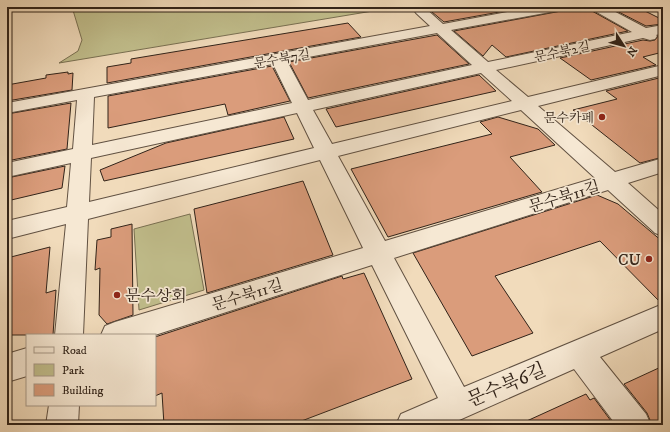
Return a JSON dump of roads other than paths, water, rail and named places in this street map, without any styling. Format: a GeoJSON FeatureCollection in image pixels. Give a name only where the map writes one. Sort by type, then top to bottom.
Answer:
{"type":"FeatureCollection","features":[{"type":"Feature","properties":{"kind":"street","name":"문수북7길"},"geometry":{"type":"LineString","coordinates":[[7,108],[556,7]]}},
{"type":"Feature","properties":{"kind":"street"},"geometry":{"type":"LineString","coordinates":[[597,7],[663,43]]}},
{"type":"Feature","properties":{"kind":"street"},"geometry":{"type":"LineString","coordinates":[[420,10],[663,227]]}},
{"type":"Feature","properties":{"kind":"street","name":"문수북2길"},"geometry":{"type":"LineString","coordinates":[[484,67],[663,29]]}},
{"type":"Feature","properties":{"kind":"street"},"geometry":{"type":"LineString","coordinates":[[278,59],[457,405]]}},
{"type":"Feature","properties":{"kind":"street"},"geometry":{"type":"LineString","coordinates":[[7,170],[484,67]]}},
{"type":"Feature","properties":{"kind":"street"},"geometry":{"type":"LineString","coordinates":[[7,230],[663,70]]}},
{"type":"Feature","properties":{"kind":"street"},"geometry":{"type":"LineString","coordinates":[[69,334],[86,94]]}},
{"type":"Feature","properties":{"kind":"street"},"geometry":{"type":"LineString","coordinates":[[611,181],[663,165]]}},
{"type":"Feature","properties":{"kind":"street","name":"문수북11길"},"geometry":{"type":"LineString","coordinates":[[118,334],[611,181]]}},
{"type":"Feature","properties":{"kind":"street","name":"문수북6길"},"geometry":{"type":"LineString","coordinates":[[412,425],[663,316]]}},
{"type":"Feature","properties":{"kind":"street"},"geometry":{"type":"LineString","coordinates":[[579,353],[635,425]]}},
{"type":"Feature","properties":{"kind":"street"},"geometry":{"type":"LineString","coordinates":[[7,368],[26,362]]}},
{"type":"Feature","properties":{"kind":"street"},"geometry":{"type":"LineString","coordinates":[[62,425],[64,406]]}},
{"type":"Feature","properties":{"kind":"place","name":"문수카페"},"geometry":{"type":"Point","coordinates":[602,117]}},
{"type":"Feature","properties":{"kind":"place","name":"CU"},"geometry":{"type":"Point","coordinates":[649,259]}},
{"type":"Feature","properties":{"kind":"place","name":"문수상회"},"geometry":{"type":"Point","coordinates":[117,295]}}]}
